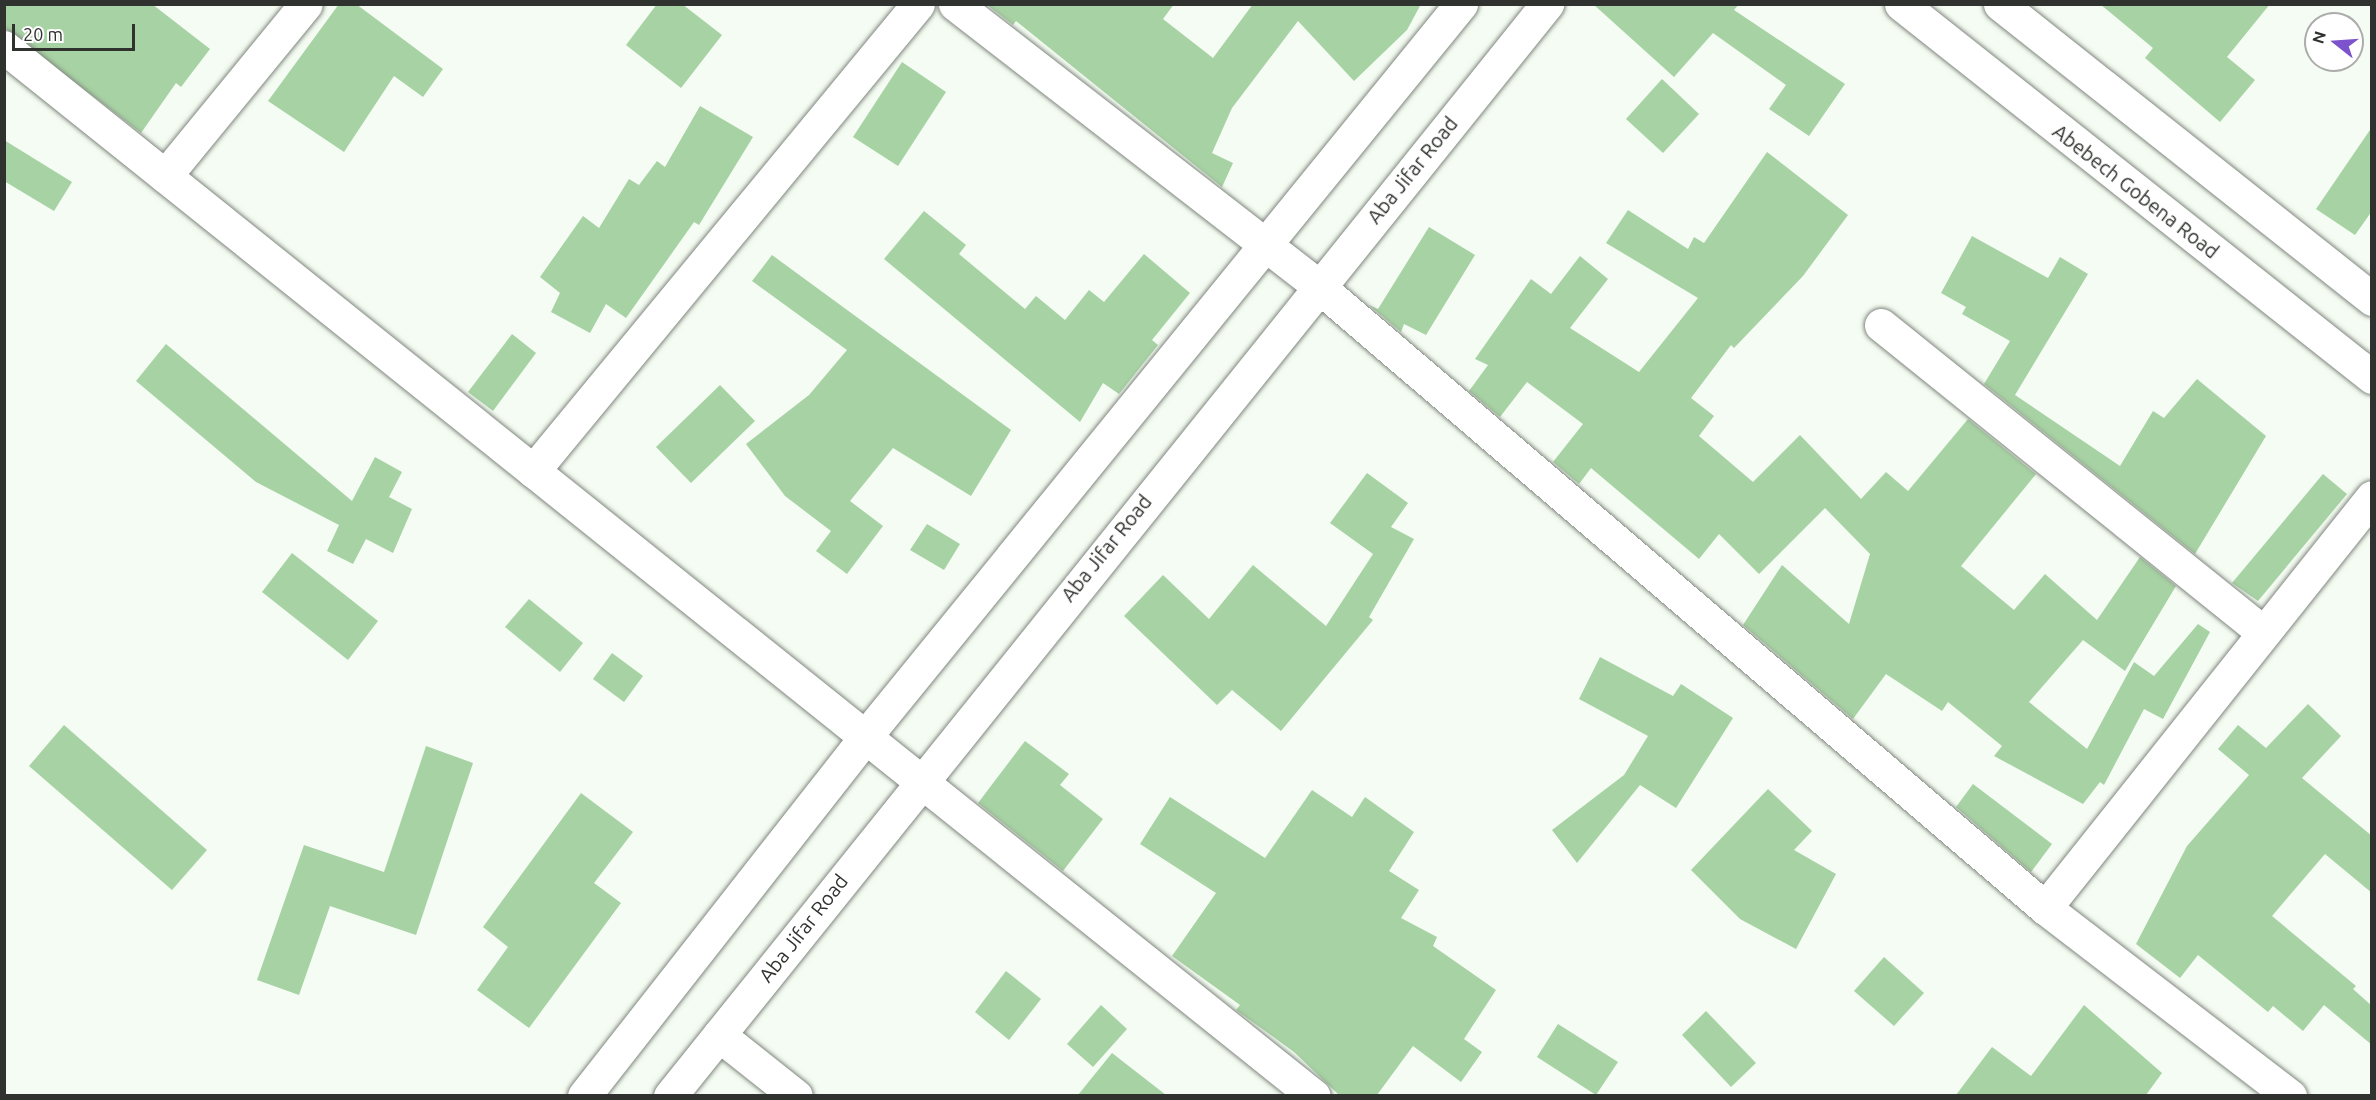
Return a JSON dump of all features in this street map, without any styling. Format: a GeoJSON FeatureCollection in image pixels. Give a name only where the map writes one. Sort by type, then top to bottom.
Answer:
{"type":"FeatureCollection","features":[{"type":"Feature","properties":{"kind":"street"},"geometry":{"type":"LineString","coordinates":[[165,176],[306,4]]}},
{"type":"Feature","properties":{"kind":"street"},"geometry":{"type":"LineString","coordinates":[[533,471],[918,4]]}},
{"type":"Feature","properties":{"kind":"street"},"geometry":{"type":"LineString","coordinates":[[955,4],[1263,247],[1318,286],[2045,908],[2290,1095]]}},
{"type":"Feature","properties":{"kind":"street"},"geometry":{"type":"LineString","coordinates":[[584,1095],[865,737],[1461,4]]}},
{"type":"Feature","properties":{"kind":"street","name":"Aba Jifar Road"},"geometry":{"type":"LineString","coordinates":[[670,1095],[921,778],[1547,4]]}},
{"type":"Feature","properties":{"kind":"street","name":"Abebech Gobena Road"},"geometry":{"type":"LineString","coordinates":[[1901,4],[2372,377]]}},
{"type":"Feature","properties":{"kind":"street"},"geometry":{"type":"LineString","coordinates":[[2000,4],[2372,299]]}},
{"type":"Feature","properties":{"kind":"street"},"geometry":{"type":"LineString","coordinates":[[4,47],[865,737],[921,778],[1314,1095]]}},
{"type":"Feature","properties":{"kind":"street"},"geometry":{"type":"LineString","coordinates":[[1881,326],[2260,631]]}},
{"type":"Feature","properties":{"kind":"street"},"geometry":{"type":"LineString","coordinates":[[2045,908],[2260,631],[2372,497]]}},
{"type":"Feature","properties":{"kind":"street"},"geometry":{"type":"LineString","coordinates":[[719,1035],[796,1095]]}},
{"type":"Feature","properties":{"kind":"building"},"geometry":{"type":"Polygon","coordinates":[[[4,4],[152,4],[210,49],[181,87],[176,83],[141,133],[6,29],[4,4]]]}},
{"type":"Feature","properties":{"kind":"building"},"geometry":{"type":"Polygon","coordinates":[[[339,4],[356,4],[443,69],[423,97],[394,76],[344,152],[268,101],[339,4]]]}},
{"type":"Feature","properties":{"kind":"building"},"geometry":{"type":"Polygon","coordinates":[[[657,4],[682,4],[722,35],[681,88],[626,45],[657,4]]]}},
{"type":"Feature","properties":{"kind":"building"},"geometry":{"type":"Polygon","coordinates":[[[986,4],[1174,4],[1163,19],[1213,58],[1253,4],[1421,4],[1407,30],[1354,81],[1298,21],[1232,108],[1212,153],[1233,163],[1222,187],[1016,21],[1013,25],[986,4]]]}},
{"type":"Feature","properties":{"kind":"building"},"geometry":{"type":"Polygon","coordinates":[[[1593,4],[1739,4],[1734,10],[1845,84],[1809,136],[1769,109],[1786,85],[1713,33],[1674,77],[1593,4]]]}},
{"type":"Feature","properties":{"kind":"building"},"geometry":{"type":"Polygon","coordinates":[[[2100,4],[2270,4],[2227,57],[2255,80],[2220,122],[2145,58],[2153,48],[2100,4]]]}},
{"type":"Feature","properties":{"kind":"building"},"geometry":{"type":"Polygon","coordinates":[[[902,62],[946,92],[898,166],[853,137],[902,62]]]}},
{"type":"Feature","properties":{"kind":"building"},"geometry":{"type":"Polygon","coordinates":[[[1662,79],[1699,114],[1663,153],[1626,119],[1662,79]]]}},
{"type":"Feature","properties":{"kind":"building"},"geometry":{"type":"Polygon","coordinates":[[[700,106],[753,137],[699,225],[694,222],[626,318],[606,304],[590,333],[551,312],[560,293],[540,277],[583,216],[599,228],[629,179],[639,185],[657,161],[665,167],[700,106]]]}},
{"type":"Feature","properties":{"kind":"building"},"geometry":{"type":"Polygon","coordinates":[[[2372,127],[2372,211],[2355,235],[2316,209],[2372,127]]]}},
{"type":"Feature","properties":{"kind":"building"},"geometry":{"type":"Polygon","coordinates":[[[4,140],[72,182],[54,211],[4,181],[4,140]]]}},
{"type":"Feature","properties":{"kind":"building"},"geometry":{"type":"Polygon","coordinates":[[[1767,152],[1848,215],[1803,276],[1734,348],[1731,345],[1691,398],[1714,416],[1699,436],[1753,482],[1800,435],[1861,499],[1886,472],[1908,491],[1968,419],[2036,474],[1961,566],[2014,610],[2045,574],[2097,620],[2140,557],[2176,586],[2125,671],[2083,640],[2029,702],[2087,749],[2134,662],[2154,676],[2198,624],[2210,632],[2163,719],[2144,709],[2104,785],[2100,782],[2083,804],[1994,756],[2002,746],[1948,702],[1942,711],[1886,674],[1853,719],[1743,625],[1782,565],[1849,624],[1870,554],[1825,508],[1759,574],[1719,534],[1699,559],[1591,468],[1579,484],[1553,462],[1583,424],[1527,382],[1500,417],[1469,391],[1488,365],[1475,359],[1531,279],[1551,294],[1580,256],[1608,279],[1570,328],[1639,372],[1698,298],[1606,243],[1628,210],[1688,249],[1694,237],[1704,243],[1767,152]]]}},
{"type":"Feature","properties":{"kind":"building"},"geometry":{"type":"Polygon","coordinates":[[[924,211],[966,245],[959,254],[1025,309],[1036,296],[1065,320],[1089,290],[1104,302],[1144,254],[1190,293],[1152,340],[1158,345],[1119,394],[1103,383],[1080,422],[884,259],[924,211]]]}},
{"type":"Feature","properties":{"kind":"building"},"geometry":{"type":"Polygon","coordinates":[[[1429,227],[1475,255],[1426,335],[1404,324],[1401,332],[1369,305],[1378,309],[1429,227]]]}},
{"type":"Feature","properties":{"kind":"building"},"geometry":{"type":"Polygon","coordinates":[[[1972,236],[2048,278],[2060,257],[2088,274],[2015,395],[2120,466],[2153,411],[2164,418],[2197,379],[2266,436],[2195,554],[1984,384],[2010,341],[1962,314],[1966,307],[1941,293],[1972,236]]]}},
{"type":"Feature","properties":{"kind":"building"},"geometry":{"type":"Polygon","coordinates":[[[772,255],[1011,430],[971,496],[893,448],[850,501],[883,526],[847,574],[816,551],[831,531],[785,496],[746,444],[809,395],[847,350],[752,281],[772,255]]]}},
{"type":"Feature","properties":{"kind":"building"},"geometry":{"type":"Polygon","coordinates":[[[512,334],[536,353],[493,411],[468,392],[512,334]]]}},
{"type":"Feature","properties":{"kind":"building"},"geometry":{"type":"Polygon","coordinates":[[[166,344],[352,501],[375,457],[402,472],[389,497],[412,509],[393,553],[366,539],[353,564],[327,551],[339,525],[256,482],[136,381],[166,344]]]}},
{"type":"Feature","properties":{"kind":"building"},"geometry":{"type":"Polygon","coordinates":[[[720,385],[755,421],[691,483],[656,447],[720,385]]]}},
{"type":"Feature","properties":{"kind":"building"},"geometry":{"type":"Polygon","coordinates":[[[1367,473],[1408,503],[1391,527],[1414,539],[1369,617],[1373,620],[1281,731],[1232,690],[1217,705],[1124,616],[1163,575],[1209,619],[1253,565],[1326,626],[1373,554],[1330,523],[1367,473]]]}},
{"type":"Feature","properties":{"kind":"building"},"geometry":{"type":"Polygon","coordinates":[[[2323,474],[2347,494],[2258,601],[2232,583],[2323,474]]]}},
{"type":"Feature","properties":{"kind":"building"},"geometry":{"type":"Polygon","coordinates":[[[927,524],[960,544],[944,570],[910,550],[927,524]]]}},
{"type":"Feature","properties":{"kind":"building"},"geometry":{"type":"Polygon","coordinates":[[[292,553],[378,621],[348,660],[262,592],[292,553]]]}},
{"type":"Feature","properties":{"kind":"building"},"geometry":{"type":"Polygon","coordinates":[[[529,599],[583,643],[560,672],[505,627],[529,599]]]}},
{"type":"Feature","properties":{"kind":"building"},"geometry":{"type":"Polygon","coordinates":[[[612,653],[643,676],[624,702],[593,679],[612,653]]]}},
{"type":"Feature","properties":{"kind":"building"},"geometry":{"type":"Polygon","coordinates":[[[1600,657],[1673,696],[1681,684],[1733,718],[1676,808],[1640,785],[1577,863],[1552,830],[1624,775],[1648,736],[1579,699],[1600,657]]]}},
{"type":"Feature","properties":{"kind":"building"},"geometry":{"type":"Polygon","coordinates":[[[2308,704],[2341,736],[2302,778],[2372,836],[2372,893],[2325,854],[2272,916],[2356,986],[2353,989],[2372,1006],[2372,1045],[2324,1005],[2303,1031],[2273,1006],[2268,1012],[2198,955],[2180,978],[2136,944],[2187,846],[2249,775],[2218,749],[2238,725],[2266,748],[2308,704]]]}},
{"type":"Feature","properties":{"kind":"building"},"geometry":{"type":"Polygon","coordinates":[[[64,725],[207,850],[172,890],[29,766],[64,725]]]}},
{"type":"Feature","properties":{"kind":"building"},"geometry":{"type":"Polygon","coordinates":[[[1025,741],[1069,774],[1060,785],[1103,819],[1063,871],[978,803],[1025,741]]]}},
{"type":"Feature","properties":{"kind":"building"},"geometry":{"type":"Polygon","coordinates":[[[426,746],[473,763],[416,935],[330,906],[299,995],[257,980],[304,845],[384,872],[426,746]]]}},
{"type":"Feature","properties":{"kind":"building"},"geometry":{"type":"Polygon","coordinates":[[[1973,784],[2052,844],[2031,872],[1956,807],[1973,784]]]}},
{"type":"Feature","properties":{"kind":"building"},"geometry":{"type":"Polygon","coordinates":[[[1768,789],[1812,831],[1794,850],[1836,874],[1796,949],[1740,919],[1691,870],[1768,789]]]}},
{"type":"Feature","properties":{"kind":"building"},"geometry":{"type":"Polygon","coordinates":[[[1312,790],[1352,817],[1365,797],[1414,832],[1389,871],[1419,890],[1401,918],[1437,937],[1433,946],[1496,990],[1464,1039],[1482,1052],[1461,1082],[1413,1046],[1377,1095],[1339,1095],[1294,1052],[1236,1010],[1240,1005],[1172,956],[1216,893],[1140,844],[1170,797],[1265,858],[1312,790]]]}},
{"type":"Feature","properties":{"kind":"building"},"geometry":{"type":"Polygon","coordinates":[[[581,793],[633,832],[594,883],[621,903],[529,1028],[477,990],[508,947],[483,927],[581,793]]]}},
{"type":"Feature","properties":{"kind":"building"},"geometry":{"type":"Polygon","coordinates":[[[1884,957],[1924,993],[1894,1026],[1854,991],[1884,957]]]}},
{"type":"Feature","properties":{"kind":"building"},"geometry":{"type":"Polygon","coordinates":[[[1006,971],[1041,999],[1009,1040],[975,1012],[1006,971]]]}},
{"type":"Feature","properties":{"kind":"building"},"geometry":{"type":"Polygon","coordinates":[[[1101,1005],[1127,1029],[1093,1067],[1067,1044],[1101,1005]]]}},
{"type":"Feature","properties":{"kind":"building"},"geometry":{"type":"Polygon","coordinates":[[[2084,1005],[2162,1073],[2146,1095],[1956,1095],[1992,1047],[2031,1076],[2084,1005]]]}},
{"type":"Feature","properties":{"kind":"building"},"geometry":{"type":"Polygon","coordinates":[[[1706,1011],[1756,1063],[1731,1087],[1682,1035],[1706,1011]]]}},
{"type":"Feature","properties":{"kind":"building"},"geometry":{"type":"Polygon","coordinates":[[[1558,1024],[1618,1062],[1596,1095],[1537,1057],[1558,1024]]]}},
{"type":"Feature","properties":{"kind":"building"},"geometry":{"type":"Polygon","coordinates":[[[1112,1053],[1166,1095],[1078,1095],[1112,1053]]]}}]}
